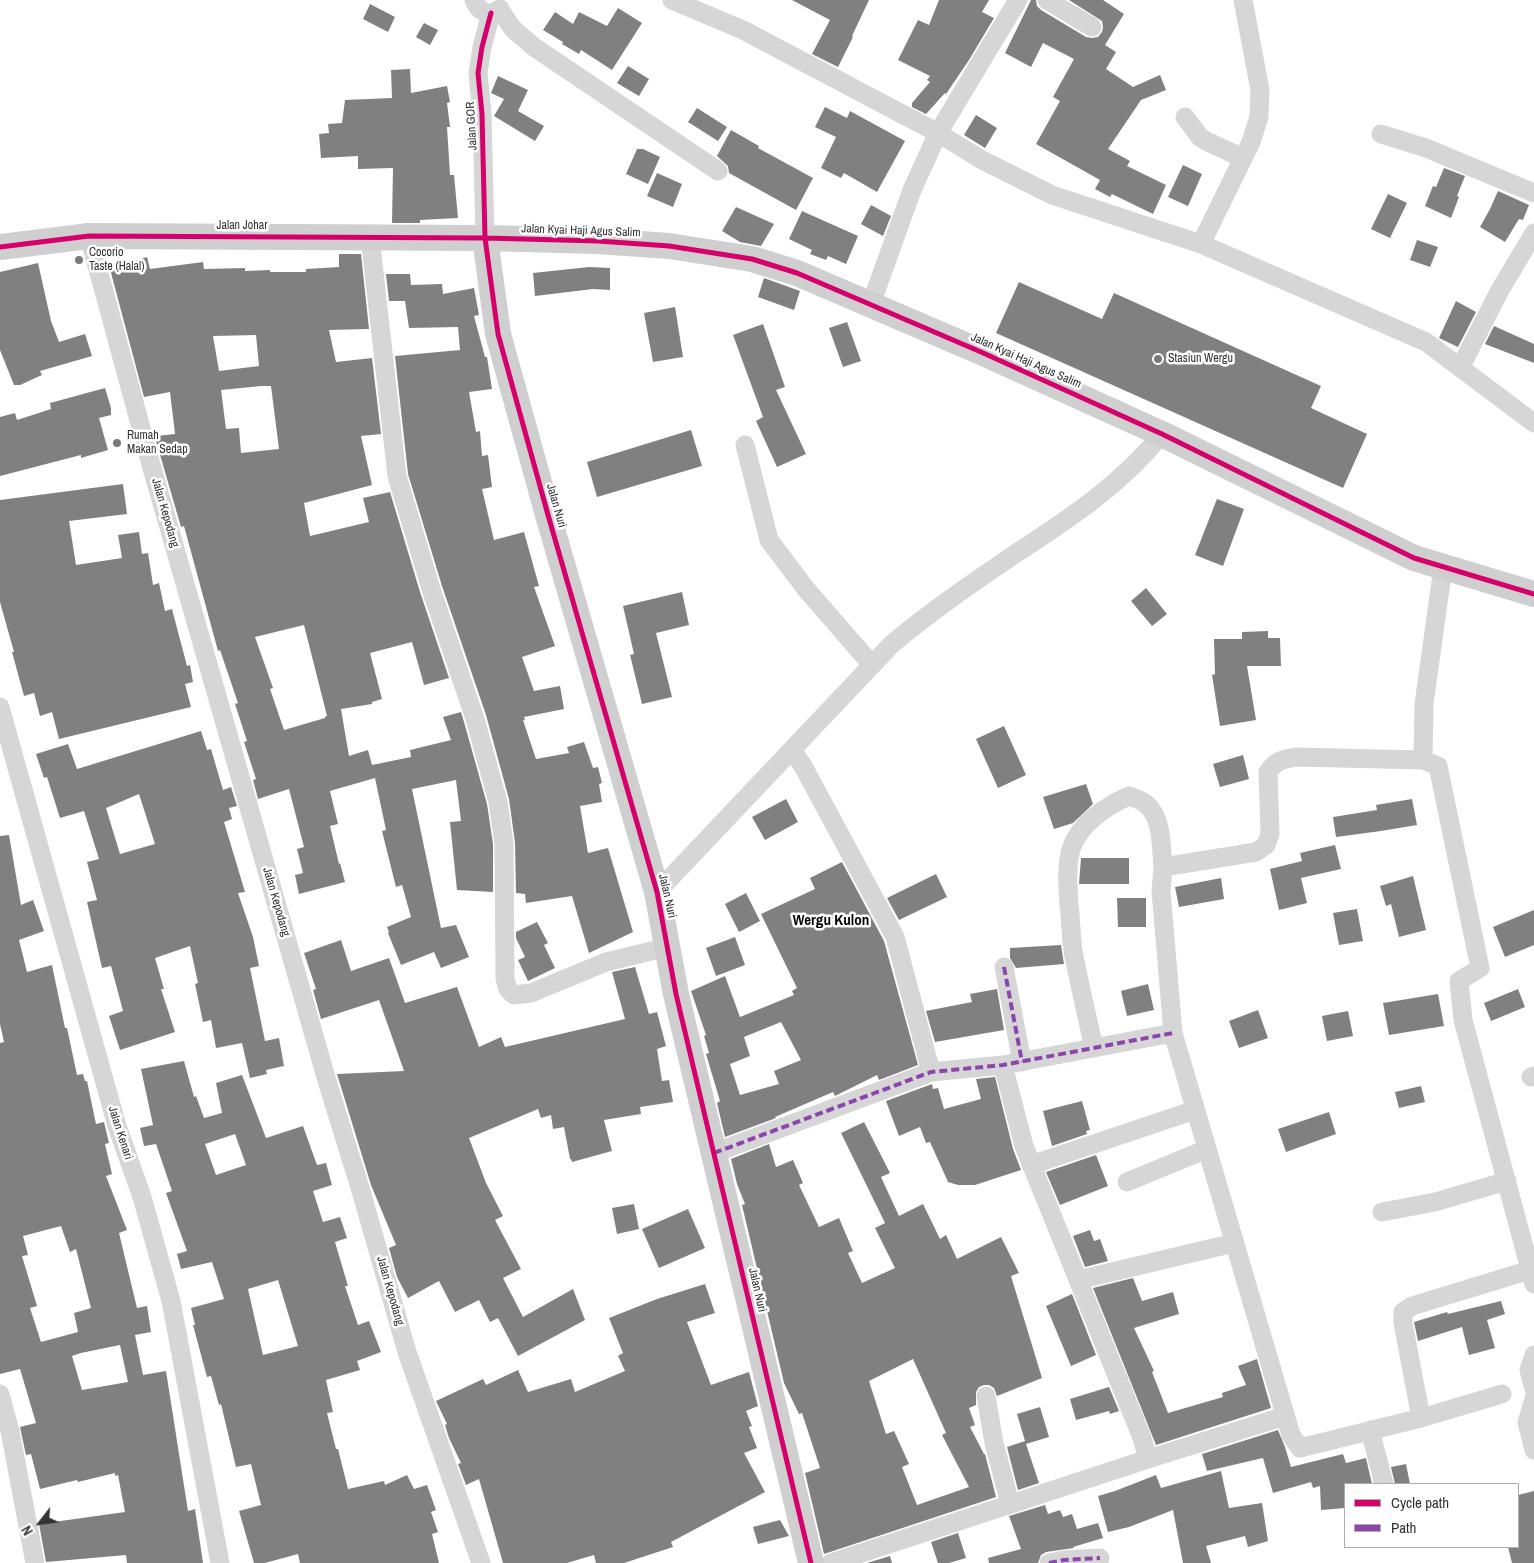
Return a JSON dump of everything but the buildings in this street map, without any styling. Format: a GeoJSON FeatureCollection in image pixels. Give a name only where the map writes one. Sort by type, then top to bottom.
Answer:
{"type":"FeatureCollection","features":[{"type":"Feature","properties":{"kind":"street"},"geometry":{"type":"LineString","coordinates":[[474,0],[477,7],[483,12],[499,8],[512,29],[534,47],[718,171]]}},
{"type":"Feature","properties":{"kind":"street"},"geometry":{"type":"LineString","coordinates":[[672,0],[743,30],[938,133],[982,160],[1052,194],[1201,244],[1426,342],[1534,423]]}},
{"type":"Feature","properties":{"kind":"street"},"geometry":{"type":"LineString","coordinates":[[871,304],[912,190],[938,133],[1018,0]]}},
{"type":"Feature","properties":{"kind":"street"},"geometry":{"type":"LineString","coordinates":[[1047,0],[1092,27]]}},
{"type":"Feature","properties":{"kind":"street"},"geometry":{"type":"LineString","coordinates":[[1201,244],[1251,142],[1259,118],[1260,90],[1243,0]]}},
{"type":"Feature","properties":{"kind":"street","name":"Jalan GOR"},"geometry":{"type":"LineString","coordinates":[[485,238],[484,158],[478,73],[482,47],[499,8]]}},
{"type":"Feature","properties":{"kind":"street"},"geometry":{"type":"LineString","coordinates":[[1185,117],[1206,141],[1243,158]]}},
{"type":"Feature","properties":{"kind":"street"},"geometry":{"type":"LineString","coordinates":[[1381,134],[1426,148],[1534,193]]}},
{"type":"Feature","properties":{"kind":"street"},"geometry":{"type":"LineString","coordinates":[[1460,368],[1500,290],[1534,233]]}},
{"type":"Feature","properties":{"kind":"street","name":"Jalan Johar"},"geometry":{"type":"LineString","coordinates":[[0,247],[89,236],[485,238]]}},
{"type":"Feature","properties":{"kind":"street","name":"Jalan Kepodang"},"geometry":{"type":"LineString","coordinates":[[89,236],[150,461],[321,1060],[408,1352],[481,1563]]}},
{"type":"Feature","properties":{"kind":"street"},"geometry":{"type":"LineString","coordinates":[[370,237],[397,476],[431,589],[475,719],[498,802],[504,842],[504,960],[505,979],[508,989],[514,995],[531,993],[606,962],[668,947]]}},
{"type":"Feature","properties":{"kind":"street","name":"Jalan Kyai Haji Agus Salim"},"geometry":{"type":"LineString","coordinates":[[485,238],[598,241],[669,246],[752,259],[797,273],[981,352],[1162,434],[1414,558],[1534,594]]}},
{"type":"Feature","properties":{"kind":"street","name":"Jalan Nuri"},"geometry":{"type":"LineString","coordinates":[[485,238],[498,334],[548,515],[657,892],[676,994],[811,1563]]}},
{"type":"Feature","properties":{"kind":"street"},"geometry":{"type":"LineString","coordinates":[[657,892],[892,644],[981,577],[1088,506],[1134,467],[1162,434]]}},
{"type":"Feature","properties":{"kind":"street"},"geometry":{"type":"LineString","coordinates":[[745,446],[769,540],[806,589],[872,665]]}},
{"type":"Feature","properties":{"kind":"street"},"geometry":{"type":"LineString","coordinates":[[1423,760],[1424,704],[1443,567]]}},
{"type":"Feature","properties":{"kind":"street","name":"Jalan Kenari"},"geometry":{"type":"LineString","coordinates":[[0,707],[114,1117],[142,1197],[171,1301],[220,1563]]}},
{"type":"Feature","properties":{"kind":"street"},"geometry":{"type":"LineString","coordinates":[[792,750],[808,774],[895,937],[931,1072]]}},
{"type":"Feature","properties":{"kind":"street"},"geometry":{"type":"LineString","coordinates":[[1163,867],[1256,852],[1266,844],[1270,834],[1268,772],[1281,759],[1297,756],[1423,760],[1438,766],[1480,968],[1459,981],[1463,1020],[1532,1277],[1412,1306],[1403,1312],[1403,1323],[1421,1418]]}},
{"type":"Feature","properties":{"kind":"street"},"geometry":{"type":"LineString","coordinates":[[1094,1048],[1073,950],[1067,881],[1068,865],[1072,848],[1080,833],[1091,820],[1116,802],[1129,796],[1143,801],[1151,808],[1156,820],[1160,836],[1163,867],[1161,891],[1173,1033],[1291,1435],[1300,1448],[1421,1418],[1502,1394]]}},
{"type":"Feature","properties":{"kind":"street"},"geometry":{"type":"LineString","coordinates":[[1004,967],[1022,1062]]}},
{"type":"Feature","properties":{"kind":"street"},"geometry":{"type":"LineString","coordinates":[[714,1153],[931,1072],[1004,1065],[1173,1033]]}},
{"type":"Feature","properties":{"kind":"street"},"geometry":{"type":"LineString","coordinates":[[1004,1065],[1020,1131],[1032,1165],[1142,1438],[1148,1459]]}},
{"type":"Feature","properties":{"kind":"street"},"geometry":{"type":"LineString","coordinates":[[1032,1165],[1195,1110]]}},
{"type":"Feature","properties":{"kind":"street"},"geometry":{"type":"LineString","coordinates":[[1127,1182],[1207,1149]]}},
{"type":"Feature","properties":{"kind":"street"},"geometry":{"type":"LineString","coordinates":[[1382,1212],[1436,1202],[1507,1181]]}},
{"type":"Feature","properties":{"kind":"street"},"geometry":{"type":"LineString","coordinates":[[1078,1280],[1234,1243]]}},
{"type":"Feature","properties":{"kind":"street"},"geometry":{"type":"LineString","coordinates":[[1534,1356],[1529,1370],[1534,1389]]}},
{"type":"Feature","properties":{"kind":"street"},"geometry":{"type":"LineString","coordinates":[[986,1396],[998,1461],[1010,1504]]}},
{"type":"Feature","properties":{"kind":"street"},"geometry":{"type":"LineString","coordinates":[[1534,1399],[1527,1422],[1534,1450]]}},
{"type":"Feature","properties":{"kind":"street"},"geometry":{"type":"LineString","coordinates":[[1,1402],[10,1430],[35,1563]]}},
{"type":"Feature","properties":{"kind":"street"},"geometry":{"type":"LineString","coordinates":[[832,1563],[1285,1416]]}},
{"type":"Feature","properties":{"kind":"street"},"geometry":{"type":"LineString","coordinates":[[1370,1430],[1384,1483]]}},
{"type":"Feature","properties":{"kind":"street"},"geometry":{"type":"LineString","coordinates":[[1049,1563],[1064,1560],[1100,1558]]}},
{"type":"Feature","properties":{"kind":"marked path"},"geometry":{"type":"LineString","coordinates":[[1004,967],[1022,1062]]}},
{"type":"Feature","properties":{"kind":"marked path"},"geometry":{"type":"LineString","coordinates":[[714,1153],[931,1072],[1003,1065],[1173,1033]]}},
{"type":"Feature","properties":{"kind":"marked path"},"geometry":{"type":"LineString","coordinates":[[1049,1563],[1064,1560],[1100,1558]]}},
{"type":"Feature","properties":{"kind":"cycle path"},"geometry":{"type":"LineString","coordinates":[[491,13],[482,47],[478,73],[482,114],[485,238],[498,334],[548,515],[657,892],[676,994],[811,1563]]}},
{"type":"Feature","properties":{"kind":"cycle path"},"geometry":{"type":"LineString","coordinates":[[0,247],[89,236],[485,238],[598,241],[669,246],[752,259],[797,273],[981,352],[1162,434],[1414,558],[1534,594]]}},
{"type":"Feature","properties":{"kind":"place","name":"Cocorio Taste (Halal)"},"geometry":{"type":"Point","coordinates":[79,260]}},
{"type":"Feature","properties":{"kind":"place","name":"Stasiun Wergu"},"geometry":{"type":"Point","coordinates":[1158,359]}},
{"type":"Feature","properties":{"kind":"place","name":"Rumah Makan Sedap"},"geometry":{"type":"Point","coordinates":[117,443]}},
{"type":"Feature","properties":{"kind":"district","name":"Wergu Kulon"},"geometry":{"type":"Point","coordinates":[831,921]}}]}
